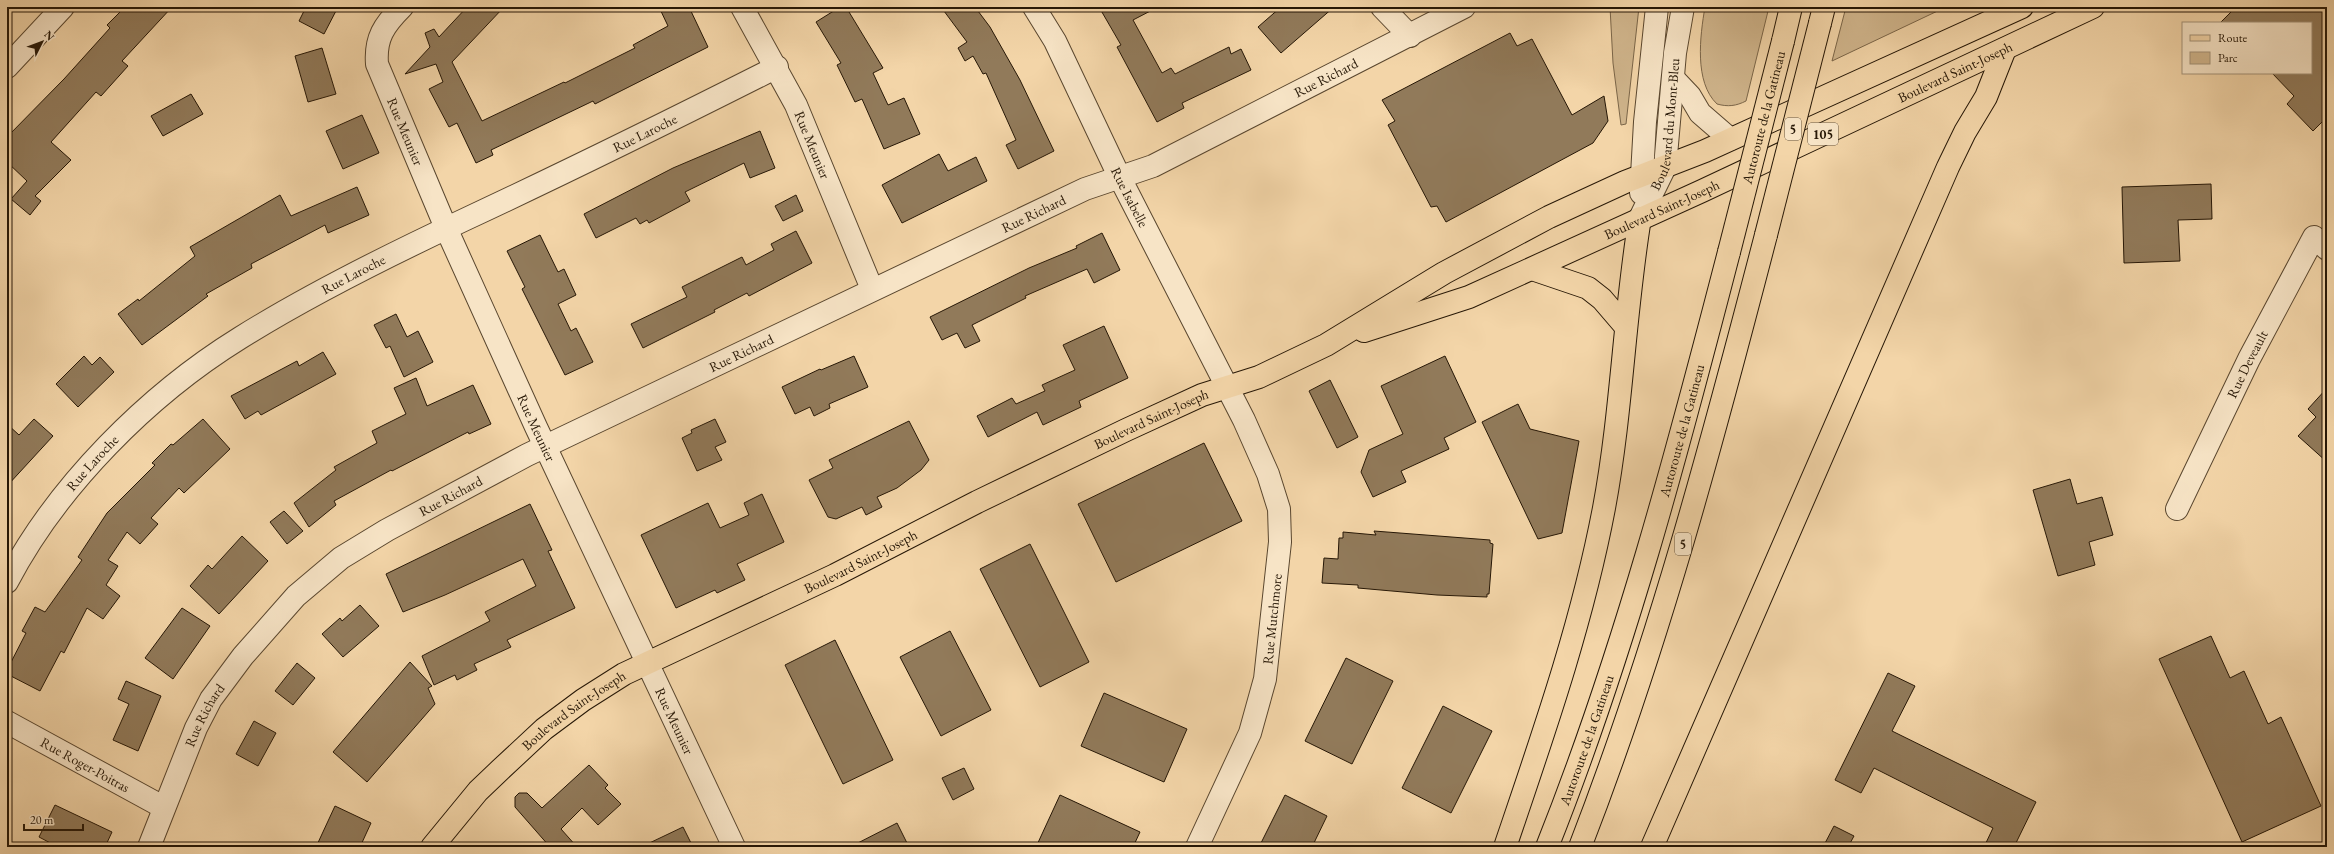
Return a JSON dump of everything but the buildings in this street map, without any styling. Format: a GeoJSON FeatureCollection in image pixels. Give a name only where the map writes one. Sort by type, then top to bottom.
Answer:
{"type":"FeatureCollection","features":[{"type":"Feature","properties":{"kind":"main road","name":"Autoroute de la Gatineau"},"geometry":{"type":"LineString","coordinates":[[1547,847],[1600,702],[1648,555],[1690,404],[1791,7]]}},
{"type":"Feature","properties":{"kind":"main road","name":"Boulevard Saint-Joseph"},"geometry":{"type":"LineString","coordinates":[[432,847],[478,791],[544,729],[618,678],[835,575],[977,502],[1118,434],[1202,395],[1259,377],[1332,341],[1444,273],[1549,218],[1642,175],[1666,167],[1730,139],[2022,7]]}},
{"type":"Feature","properties":{"kind":"main road","name":"Boulevard Saint-Joseph"},"geometry":{"type":"LineString","coordinates":[[1332,341],[1457,302],[1532,269],[2093,7]]}},
{"type":"Feature","properties":{"kind":"main road","name":"5"},"geometry":{"type":"LineString","coordinates":[[1580,847],[1640,680],[1679,560],[1708,458],[1822,15]]}},
{"type":"Feature","properties":{"kind":"main road"},"geometry":{"type":"LineString","coordinates":[[1652,847],[1948,167],[1965,132],[1986,97],[2005,49]]}},
{"type":"Feature","properties":{"kind":"main road"},"geometry":{"type":"LineString","coordinates":[[1505,847],[1556,696],[1586,590],[1610,475],[1626,327],[1640,218]]}},
{"type":"Feature","properties":{"kind":"main road"},"geometry":{"type":"LineString","coordinates":[[1532,269],[1588,288],[1602,299],[1626,327]]}},
{"type":"Feature","properties":{"kind":"street"},"geometry":{"type":"LineString","coordinates":[[7,67],[63,7]]}},
{"type":"Feature","properties":{"kind":"street","name":"Rue Meunier"},"geometry":{"type":"LineString","coordinates":[[402,7],[384,29],[377,42],[377,64],[446,228],[545,447],[734,847]]}},
{"type":"Feature","properties":{"kind":"street","name":"Rue Meunier"},"geometry":{"type":"LineString","coordinates":[[742,7],[777,67],[796,105],[872,289]]}},
{"type":"Feature","properties":{"kind":"street","name":"Rue Isabelle"},"geometry":{"type":"LineString","coordinates":[[1034,7],[1055,41],[1119,176],[1227,388]]}},
{"type":"Feature","properties":{"kind":"street"},"geometry":{"type":"LineString","coordinates":[[1382,7],[1410,36]]}},
{"type":"Feature","properties":{"kind":"street","name":"Rue Richard"},"geometry":{"type":"LineString","coordinates":[[149,847],[163,807],[196,728],[211,699],[243,656],[296,596],[341,558],[364,543],[545,447],[872,289],[1086,189],[1119,176],[1153,166],[1410,36],[1464,7]]}},
{"type":"Feature","properties":{"kind":"street","name":"Boulevard du Mont-Bleu"},"geometry":{"type":"LineString","coordinates":[[1640,218],[1642,175],[1657,7]]}},
{"type":"Feature","properties":{"kind":"street","name":"Boulevard du Mont-Bleu"},"geometry":{"type":"LineString","coordinates":[[1640,218],[1666,167],[1673,78],[1683,7]]}},
{"type":"Feature","properties":{"kind":"street","name":"Rue Laroche"},"geometry":{"type":"LineString","coordinates":[[7,582],[57,504],[128,428],[182,380],[239,338],[301,302],[446,228],[777,67]]}},
{"type":"Feature","properties":{"kind":"street"},"geometry":{"type":"LineString","coordinates":[[1673,78],[1690,96],[1700,113],[1730,139]]}},
{"type":"Feature","properties":{"kind":"street","name":"Rue Deveault"},"geometry":{"type":"LineString","coordinates":[[2177,509],[2249,360],[2314,237],[2327,249]]}},
{"type":"Feature","properties":{"kind":"street","name":"Rue Mutchmore"},"geometry":{"type":"LineString","coordinates":[[1197,847],[1250,733],[1258,709],[1270,648],[1280,542],[1279,509],[1273,486],[1244,420],[1227,388]]}},
{"type":"Feature","properties":{"kind":"street","name":"Rue Roger-Poitras"},"geometry":{"type":"LineString","coordinates":[[7,722],[163,807]]}},
{"type":"Feature","properties":{"kind":"green space"},"geometry":{"type":"Polygon","coordinates":[[[1610,7],[1639,7],[1626,124],[1621,125],[1613,63],[1610,7]]]}},
{"type":"Feature","properties":{"kind":"green space"},"geometry":{"type":"Polygon","coordinates":[[[1705,7],[1769,7],[1746,101],[1739,104],[1725,106],[1717,104],[1710,95],[1705,84],[1700,58],[1705,7]]]}},
{"type":"Feature","properties":{"kind":"green space"},"geometry":{"type":"Polygon","coordinates":[[[1846,7],[1946,7],[1832,61],[1846,7]]]}}]}
